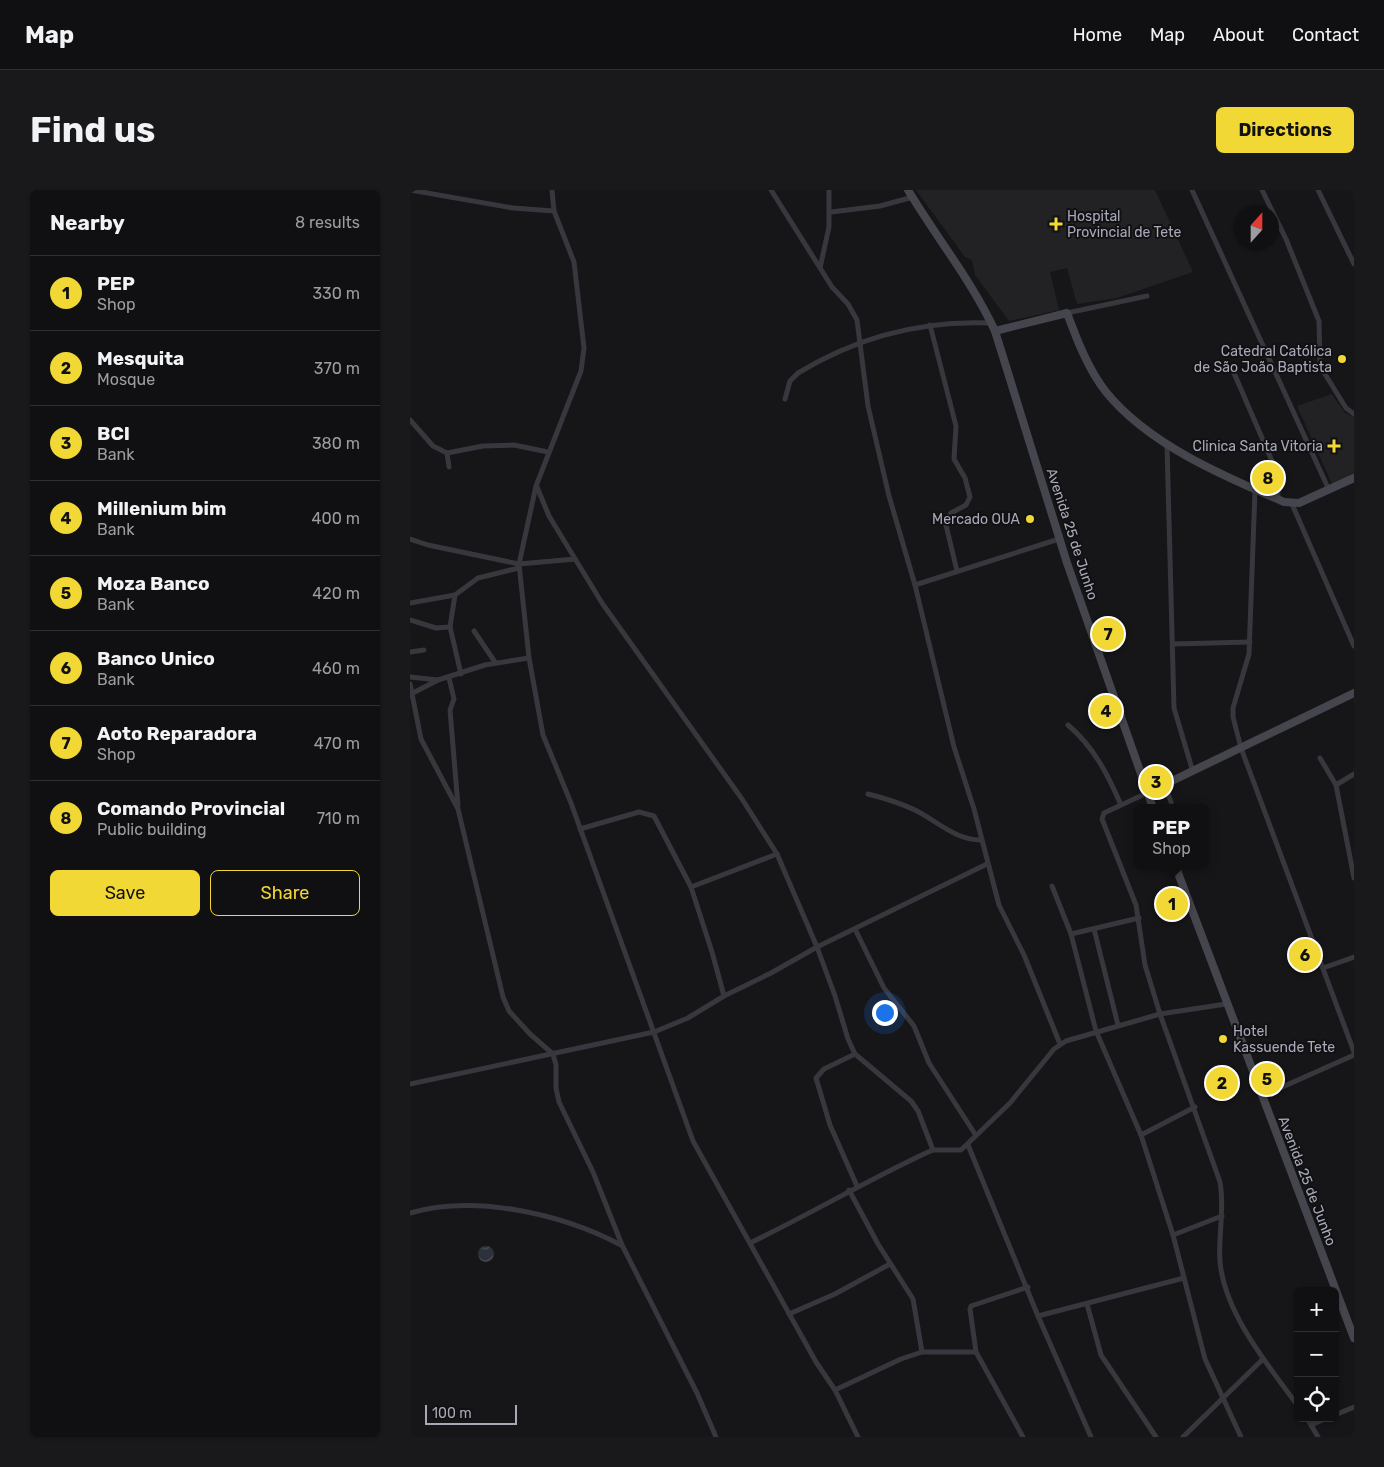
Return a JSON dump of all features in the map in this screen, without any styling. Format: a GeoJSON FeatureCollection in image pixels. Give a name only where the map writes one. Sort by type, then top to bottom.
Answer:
{"type":"FeatureCollection","features":[{"type":"Feature","properties":{"kind":"street"},"geometry":{"type":"LineString","coordinates":[[410,190],[433,192],[513,208],[554,211]]}},
{"type":"Feature","properties":{"kind":"street"},"geometry":{"type":"LineString","coordinates":[[552,190],[554,211],[574,262],[584,348],[581,371],[536,486],[519,566],[529,658],[543,736],[580,829],[693,1140],[819,1368],[835,1390],[858,1437]]}},
{"type":"Feature","properties":{"kind":"street"},"geometry":{"type":"LineString","coordinates":[[771,190],[832,286],[853,312],[861,341],[868,406],[889,496],[915,585],[954,747],[974,809],[987,864],[1005,920],[1024,954],[1060,1044]]}},
{"type":"Feature","properties":{"kind":"street"},"geometry":{"type":"LineString","coordinates":[[820,268],[831,212],[829,190]]}},
{"type":"Feature","properties":{"kind":"street"},"geometry":{"type":"LineString","coordinates":[[1192,190],[1329,490]]}},
{"type":"Feature","properties":{"kind":"street"},"geometry":{"type":"LineString","coordinates":[[1262,190],[1286,239],[1319,321],[1320,366],[1346,408],[1354,414]]}},
{"type":"Feature","properties":{"kind":"street"},"geometry":{"type":"LineString","coordinates":[[1318,190],[1354,264]]}},
{"type":"Feature","properties":{"kind":"street"},"geometry":{"type":"LineString","coordinates":[[831,212],[880,206],[911,194]]}},
{"type":"Feature","properties":{"kind":"street","name":"Avenida 25 de Junho"},"geometry":{"type":"LineString","coordinates":[[911,194],[992,323],[1059,539],[1151,804]]}},
{"type":"Feature","properties":{"kind":"street"},"geometry":{"type":"LineString","coordinates":[[995,331],[1147,296]]}},
{"type":"Feature","properties":{"kind":"street"},"geometry":{"type":"LineString","coordinates":[[1067,313],[1087,363],[1106,392],[1134,420],[1167,444],[1256,490],[1292,504],[1354,478]]}},
{"type":"Feature","properties":{"kind":"street"},"geometry":{"type":"LineString","coordinates":[[785,399],[790,381],[798,373],[861,341],[897,330],[930,325],[992,323]]}},
{"type":"Feature","properties":{"kind":"street"},"geometry":{"type":"LineString","coordinates":[[930,325],[956,426],[954,459],[965,478],[970,497],[966,504],[951,513],[945,520],[957,571]]}},
{"type":"Feature","properties":{"kind":"street"},"geometry":{"type":"LineString","coordinates":[[1234,373],[1278,475],[1278,499]]}},
{"type":"Feature","properties":{"kind":"street"},"geometry":{"type":"LineString","coordinates":[[410,420],[433,446],[447,453],[483,446],[514,445],[548,452]]}},
{"type":"Feature","properties":{"kind":"street"},"geometry":{"type":"LineString","coordinates":[[1167,444],[1174,644],[1174,708],[1193,772]]}},
{"type":"Feature","properties":{"kind":"street"},"geometry":{"type":"LineString","coordinates":[[447,453],[449,466]]}},
{"type":"Feature","properties":{"kind":"street"},"geometry":{"type":"LineString","coordinates":[[536,486],[549,516],[626,638],[737,792],[777,854],[817,947],[836,996],[848,1040],[855,1054],[911,1101],[918,1111],[933,1150]]}},
{"type":"Feature","properties":{"kind":"street"},"geometry":{"type":"LineString","coordinates":[[1256,490],[1250,642],[1246,669],[1233,708],[1233,717],[1241,748],[1354,1053],[1261,1096]]}},
{"type":"Feature","properties":{"kind":"street"},"geometry":{"type":"LineString","coordinates":[[1292,504],[1354,646]]}},
{"type":"Feature","properties":{"kind":"street"},"geometry":{"type":"LineString","coordinates":[[410,538],[428,545],[519,566]]}},
{"type":"Feature","properties":{"kind":"street"},"geometry":{"type":"LineString","coordinates":[[915,585],[1059,539]]}},
{"type":"Feature","properties":{"kind":"street"},"geometry":{"type":"LineString","coordinates":[[410,603],[455,596],[478,578],[519,566],[575,559]]}},
{"type":"Feature","properties":{"kind":"street"},"geometry":{"type":"LineString","coordinates":[[455,596],[450,627],[461,674]]}},
{"type":"Feature","properties":{"kind":"street"},"geometry":{"type":"LineString","coordinates":[[410,620],[436,628],[450,627]]}},
{"type":"Feature","properties":{"kind":"street"},"geometry":{"type":"LineString","coordinates":[[474,631],[495,662]]}},
{"type":"Feature","properties":{"kind":"street"},"geometry":{"type":"LineString","coordinates":[[1174,644],[1250,642]]}},
{"type":"Feature","properties":{"kind":"street"},"geometry":{"type":"LineString","coordinates":[[410,652],[424,650]]}},
{"type":"Feature","properties":{"kind":"street"},"geometry":{"type":"LineString","coordinates":[[410,677],[438,680],[495,662],[529,658]]}},
{"type":"Feature","properties":{"kind":"street"},"geometry":{"type":"LineString","coordinates":[[449,678],[454,699],[450,710],[458,809],[503,997],[510,1011],[530,1034],[553,1054],[556,1065],[558,1102],[593,1172],[622,1245],[697,1393],[716,1437]]}},
{"type":"Feature","properties":{"kind":"street"},"geometry":{"type":"LineString","coordinates":[[413,693],[438,680]]}},
{"type":"Feature","properties":{"kind":"street"},"geometry":{"type":"LineString","coordinates":[[410,684],[421,739],[458,809]]}},
{"type":"Feature","properties":{"kind":"street"},"geometry":{"type":"LineString","coordinates":[[1294,1401],[1263,1359],[1230,1302],[1220,1262],[1222,1216],[1220,1182],[1195,1107],[1160,1014],[1145,965],[1139,918],[1132,893],[1102,819],[1104,813],[1193,772],[1354,693]]}},
{"type":"Feature","properties":{"kind":"street"},"geometry":{"type":"LineString","coordinates":[[1068,725],[1085,741],[1098,759],[1121,805]]}},
{"type":"Feature","properties":{"kind":"street"},"geometry":{"type":"LineString","coordinates":[[1320,758],[1336,785],[1354,878]]}},
{"type":"Feature","properties":{"kind":"street"},"geometry":{"type":"LineString","coordinates":[[1336,785],[1354,774]]}},
{"type":"Feature","properties":{"kind":"street"},"geometry":{"type":"LineString","coordinates":[[1165,785],[1171,802]]}},
{"type":"Feature","properties":{"kind":"street"},"geometry":{"type":"LineString","coordinates":[[868,794],[915,810],[970,840],[981,840]]}},
{"type":"Feature","properties":{"kind":"street"},"geometry":{"type":"LineString","coordinates":[[580,829],[639,812],[654,816],[691,887],[710,943],[724,996]]}},
{"type":"Feature","properties":{"kind":"street"},"geometry":{"type":"LineString","coordinates":[[691,887],[777,854]]}},
{"type":"Feature","properties":{"kind":"street"},"geometry":{"type":"LineString","coordinates":[[410,1084],[654,1032],[688,1018],[724,996],[771,973],[817,947],[987,864]]}},
{"type":"Feature","properties":{"kind":"street","name":"Avenida 25 de Junho"},"geometry":{"type":"LineString","coordinates":[[1176,869],[1354,1338]]}},
{"type":"Feature","properties":{"kind":"street"},"geometry":{"type":"LineString","coordinates":[[1052,886],[1071,934],[1096,1031],[1141,1135],[1173,1235],[1205,1358],[1222,1399],[1241,1437]]}},
{"type":"Feature","properties":{"kind":"street"},"geometry":{"type":"LineString","coordinates":[[1071,934],[1139,918]]}},
{"type":"Feature","properties":{"kind":"street"},"geometry":{"type":"LineString","coordinates":[[855,929],[884,988],[914,1026],[929,1063],[975,1134]]}},
{"type":"Feature","properties":{"kind":"street"},"geometry":{"type":"LineString","coordinates":[[1094,929],[1118,1025]]}},
{"type":"Feature","properties":{"kind":"street"},"geometry":{"type":"LineString","coordinates":[[1323,968],[1354,957]]}},
{"type":"Feature","properties":{"kind":"street"},"geometry":{"type":"LineString","coordinates":[[750,1243],[802,1218],[849,1190],[933,1150],[961,1150],[968,1145],[975,1134],[1010,1103],[1060,1044],[1096,1031],[1160,1014],[1226,1004]]}},
{"type":"Feature","properties":{"kind":"street"},"geometry":{"type":"LineString","coordinates":[[855,1054],[824,1069],[816,1078],[830,1125],[857,1186]]}},
{"type":"Feature","properties":{"kind":"street"},"geometry":{"type":"LineString","coordinates":[[1141,1135],[1195,1107]]}},
{"type":"Feature","properties":{"kind":"street"},"geometry":{"type":"LineString","coordinates":[[968,1145],[1038,1316],[1091,1437]]}},
{"type":"Feature","properties":{"kind":"street"},"geometry":{"type":"LineString","coordinates":[[849,1190],[890,1264],[913,1299],[922,1352]]}},
{"type":"Feature","properties":{"kind":"street"},"geometry":{"type":"LineString","coordinates":[[410,1212],[425,1208],[495,1206],[584,1226],[622,1245]]}},
{"type":"Feature","properties":{"kind":"street"},"geometry":{"type":"LineString","coordinates":[[1173,1235],[1222,1216]]}},
{"type":"Feature","properties":{"kind":"street"},"geometry":{"type":"LineString","coordinates":[[789,1314],[836,1294],[890,1264]]}},
{"type":"Feature","properties":{"kind":"street"},"geometry":{"type":"LineString","coordinates":[[1038,1316],[1184,1278]]}},
{"type":"Feature","properties":{"kind":"street"},"geometry":{"type":"LineString","coordinates":[[1023,1437],[976,1352],[971,1306],[1028,1288]]}},
{"type":"Feature","properties":{"kind":"street"},"geometry":{"type":"LineString","coordinates":[[1087,1304],[1102,1355],[1156,1437]]}},
{"type":"Feature","properties":{"kind":"street"},"geometry":{"type":"LineString","coordinates":[[835,1390],[900,1359],[922,1352],[976,1352]]}},
{"type":"Feature","properties":{"kind":"street"},"geometry":{"type":"LineString","coordinates":[[1182,1437],[1263,1359]]}},
{"type":"Feature","properties":{"kind":"street"},"geometry":{"type":"LineString","coordinates":[[1339,1413],[1354,1407]]}},
{"type":"Feature","properties":{"kind":"street"},"geometry":{"type":"LineString","coordinates":[[1309,1422],[1318,1437]]}},
{"type":"Feature","properties":{"kind":"street"},"geometry":{"type":"LineString","coordinates":[[1311,1425],[1318,1422]]}},
{"type":"Feature","properties":{"kind":"shaded area","name":"Hospital Provincial de Tete"},"geometry":{"type":"Polygon","coordinates":[[[916,190],[1155,190],[1193,272],[1117,298],[1077,304],[1067,268],[1050,272],[1059,310],[1009,321],[975,275],[972,260],[965,257],[916,190]]]}},
{"type":"Feature","properties":{"kind":"shaded area","name":"Clinica Santa Vitoria"},"geometry":{"type":"Polygon","coordinates":[[[1332,394],[1344,412],[1354,417],[1354,475],[1332,484],[1297,406],[1332,394]]]}},
{"type":"Feature","properties":{"kind":"water"},"geometry":{"type":"Polygon","coordinates":[[[486,1246],[494,1254],[486,1262],[478,1254],[486,1246]]]}},
{"type":"Feature","properties":{"kind":"place","name":"Hospital Provincial de Tete"},"geometry":{"type":"Point","coordinates":[1056,224]}},
{"type":"Feature","properties":{"kind":"place","name":"Catedral Católica de São João Baptista"},"geometry":{"type":"Point","coordinates":[1342,359]}},
{"type":"Feature","properties":{"kind":"place","name":"Clinica Santa Vitoria"},"geometry":{"type":"Point","coordinates":[1334,446]}},
{"type":"Feature","properties":{"kind":"place","name":"Comando Provincial"},"geometry":{"type":"Point","coordinates":[1268,478]}},
{"type":"Feature","properties":{"kind":"place","name":"Mercado OUA"},"geometry":{"type":"Point","coordinates":[1030,519]}},
{"type":"Feature","properties":{"kind":"place","name":"Aoto Reparadora"},"geometry":{"type":"Point","coordinates":[1108,634]}},
{"type":"Feature","properties":{"kind":"place","name":"Millenium bim"},"geometry":{"type":"Point","coordinates":[1106,711]}},
{"type":"Feature","properties":{"kind":"place","name":"BCI"},"geometry":{"type":"Point","coordinates":[1156,782]}},
{"type":"Feature","properties":{"kind":"place","name":"PEP"},"geometry":{"type":"Point","coordinates":[1172,904]}},
{"type":"Feature","properties":{"kind":"place","name":"Banco Unico"},"geometry":{"type":"Point","coordinates":[1305,955]}},
{"type":"Feature","properties":{"kind":"place","name":"Hotel Kassuende Tete"},"geometry":{"type":"Point","coordinates":[1223,1039]}},
{"type":"Feature","properties":{"kind":"place","name":"Moza Banco"},"geometry":{"type":"Point","coordinates":[1267,1079]}},
{"type":"Feature","properties":{"kind":"place","name":"Mesquita"},"geometry":{"type":"Point","coordinates":[1222,1083]}}]}
